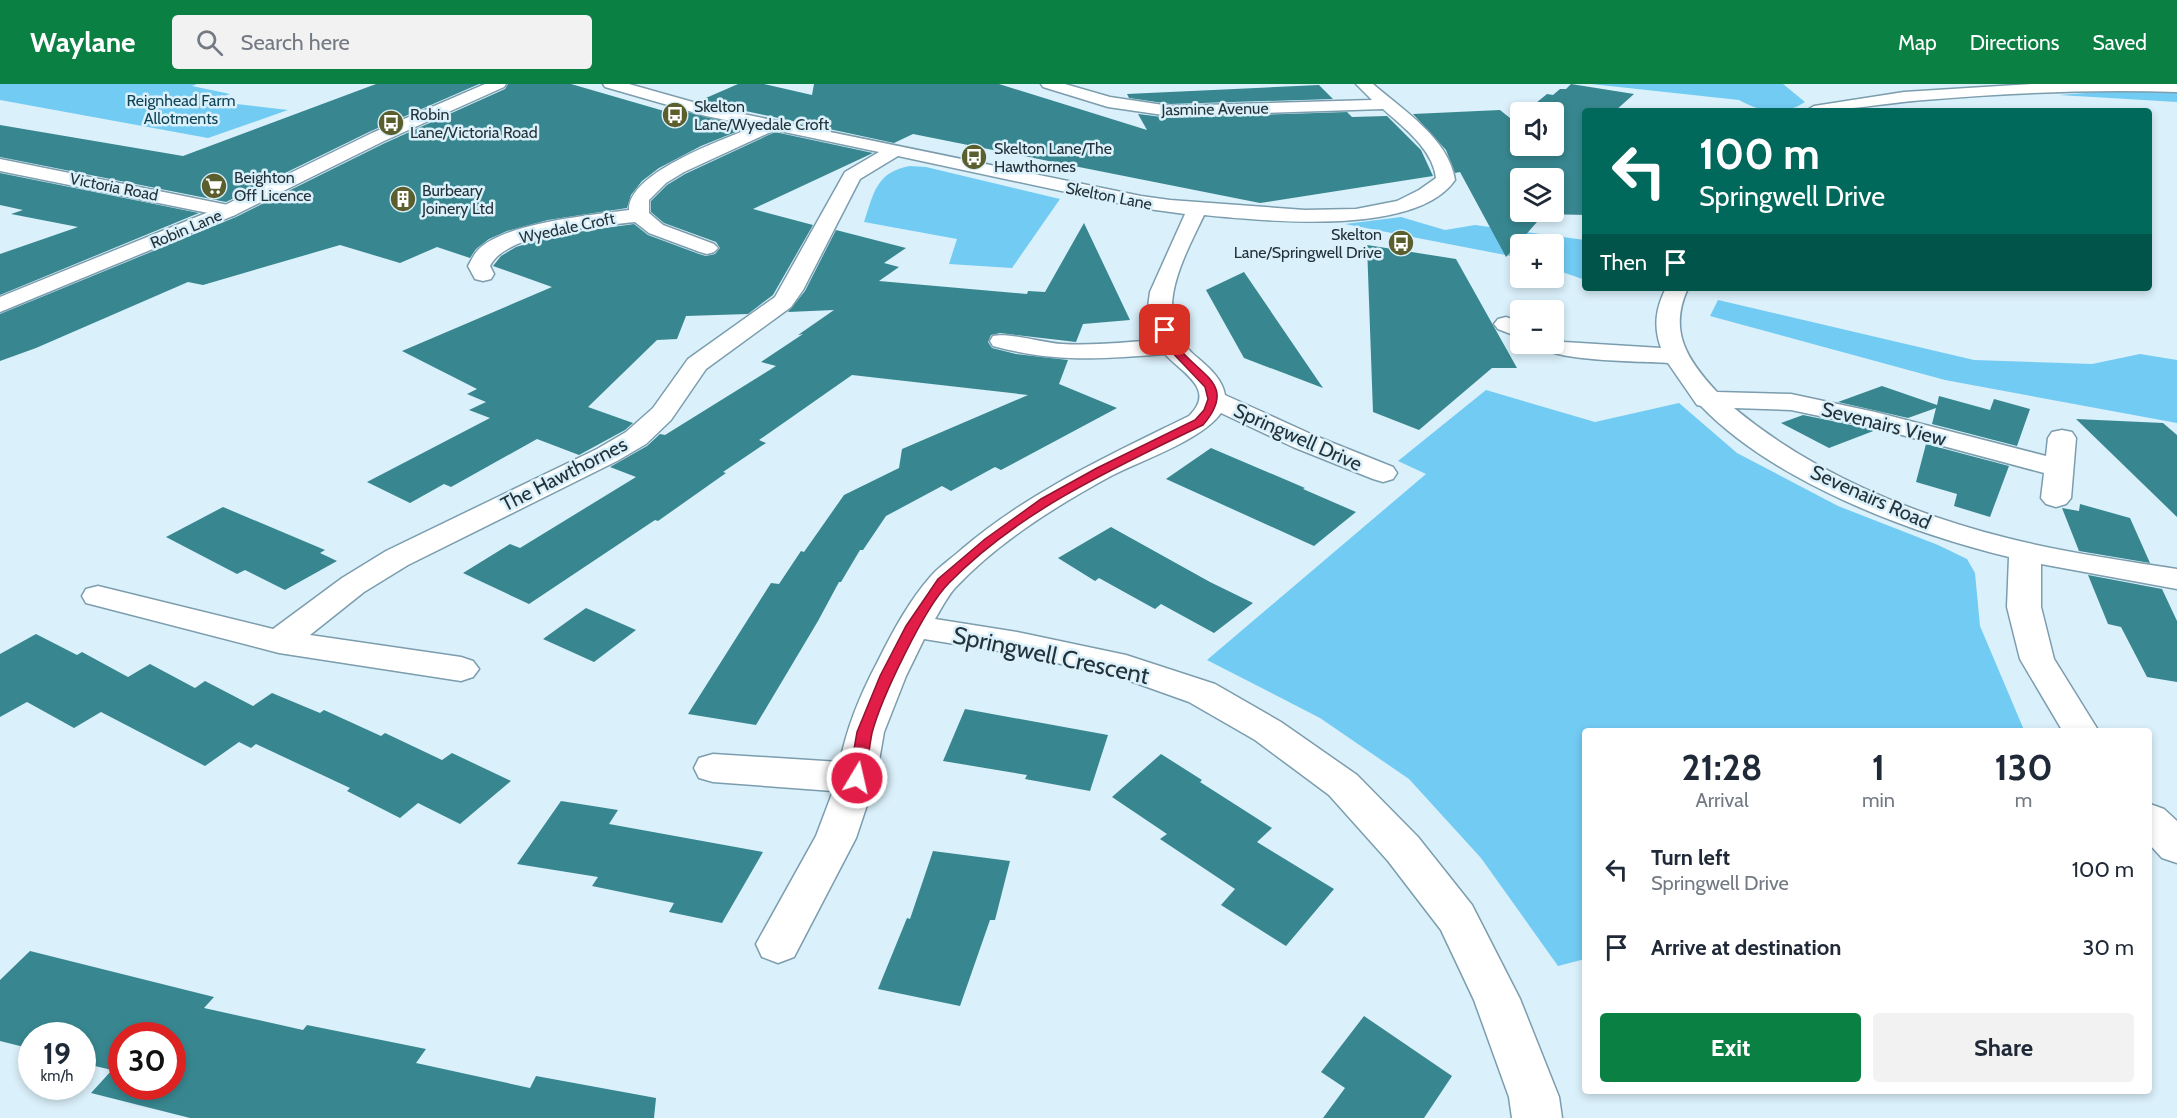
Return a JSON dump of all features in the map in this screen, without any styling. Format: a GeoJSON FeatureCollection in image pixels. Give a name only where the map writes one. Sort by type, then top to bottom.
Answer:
{"type":"FeatureCollection","features":[{"type":"Feature","properties":{"kind":"street","name":"Robin Lane"},"geometry":{"type":"LineString","coordinates":[[0,305],[228,211],[378,137],[498,84]]}},
{"type":"Feature","properties":{"kind":"street","name":"Skelton Lane"},"geometry":{"type":"LineString","coordinates":[[610,84],[712,112],[1083,191],[1196,211],[1308,216],[1375,212],[1401,206],[1446,180],[1447,171],[1433,147],[1385,104]]}},
{"type":"Feature","properties":{"kind":"street","name":"Jasmine Avenue"},"geometry":{"type":"LineString","coordinates":[[1049,84],[1108,102],[1170,111],[1385,104]]}},
{"type":"Feature","properties":{"kind":"street"},"geometry":{"type":"LineString","coordinates":[[1364,84],[1385,104]]}},
{"type":"Feature","properties":{"kind":"street"},"geometry":{"type":"LineString","coordinates":[[1831,108],[1883,99],[2093,84],[2177,87]]}},
{"type":"Feature","properties":{"kind":"street"},"geometry":{"type":"LineString","coordinates":[[2169,84],[2177,87]]}},
{"type":"Feature","properties":{"kind":"street","name":"Wyedale Croft"},"geometry":{"type":"LineString","coordinates":[[639,215],[639,200],[647,188],[667,174],[773,125]]}},
{"type":"Feature","properties":{"kind":"street","name":"The Hawthornes"},"geometry":{"type":"LineString","coordinates":[[279,642],[353,585],[397,558],[607,455],[636,438],[662,414],[697,364],[783,302],[792,290],[852,176],[893,152]]}},
{"type":"Feature","properties":{"kind":"street","name":"Victoria Road"},"geometry":{"type":"LineString","coordinates":[[0,165],[228,211]]}},
{"type":"Feature","properties":{"kind":"street","name":"Springwell Drive"},"geometry":{"type":"LineString","coordinates":[[778,944],[836,838],[857,778],[865,732],[888,676],[913,626],[943,582],[989,542],[1064,491],[1199,422],[1209,411],[1213,399],[1210,387],[1171,346],[1159,315],[1160,300],[1174,256],[1196,211]]}},
{"type":"Feature","properties":{"kind":"street","name":"Wyedale Croft"},"geometry":{"type":"LineString","coordinates":[[483,274],[479,266],[486,254],[511,240],[571,225],[639,215],[657,229],[707,248]]}},
{"type":"Feature","properties":{"kind":"street","name":"Sevenairs Road"},"geometry":{"type":"LineString","coordinates":[[1675,291],[1670,299],[1667,334],[1675,356],[1706,399],[1743,431],[1828,481],[1883,506],[1951,532],[2025,550],[2177,579]]}},
{"type":"Feature","properties":{"kind":"street"},"geometry":{"type":"LineString","coordinates":[[1002,341],[1020,347],[1067,354],[1171,346]]}},
{"type":"Feature","properties":{"kind":"street"},"geometry":{"type":"LineString","coordinates":[[1564,353],[1675,356]]}},
{"type":"Feature","properties":{"kind":"street","name":"Springwell Drive"},"geometry":{"type":"LineString","coordinates":[[1213,399],[1303,441],[1383,473]]}},
{"type":"Feature","properties":{"kind":"street","name":"Sevenairs View"},"geometry":{"type":"LineString","coordinates":[[1706,399],[1791,402],[1875,420],[2058,468]]}},
{"type":"Feature","properties":{"kind":"street"},"geometry":{"type":"LineString","coordinates":[[2056,498],[2062,438]]}},
{"type":"Feature","properties":{"kind":"street"},"geometry":{"type":"LineString","coordinates":[[2025,550],[2024,608],[2037,659],[2079,728]]}},
{"type":"Feature","properties":{"kind":"street"},"geometry":{"type":"LineString","coordinates":[[98,596],[279,642],[461,669]]}},
{"type":"Feature","properties":{"kind":"street","name":"Springwell Crescent"},"geometry":{"type":"LineString","coordinates":[[913,626],[1017,643],[1126,667],[1202,693],[1268,731],[1342,785],[1403,849],[1457,918],[1497,999],[1534,1097],[1537,1118]]}},
{"type":"Feature","properties":{"kind":"street"},"geometry":{"type":"LineString","coordinates":[[712,768],[857,778]]}},
{"type":"Feature","properties":{"kind":"street"},"geometry":{"type":"LineString","coordinates":[[2152,822],[2177,848]]}},
{"type":"Feature","properties":{"kind":"green space","name":"Reignhead Farm Allotments"},"geometry":{"type":"Polygon","coordinates":[[[0,84],[197,84],[192,86],[230,94],[211,101],[288,110],[208,138],[0,100],[0,84]]]}},
{"type":"Feature","properties":{"kind":"green space"},"geometry":{"type":"Polygon","coordinates":[[[1591,84],[1783,84],[1805,102],[1793,108],[1758,108],[1739,100],[1591,84]]]}},
{"type":"Feature","properties":{"kind":"green space"},"geometry":{"type":"Polygon","coordinates":[[[2126,90],[2177,91],[2177,102],[2059,95],[2126,90]]]}},
{"type":"Feature","properties":{"kind":"green space"},"geometry":{"type":"Polygon","coordinates":[[[910,166],[926,167],[1060,199],[1012,268],[949,264],[957,239],[864,222],[878,185],[890,173],[910,166]]]}},
{"type":"Feature","properties":{"kind":"green space"},"geometry":{"type":"Polygon","coordinates":[[[1401,217],[1445,230],[1475,225],[1541,234],[1510,234],[1510,256],[1345,224],[1401,217]]]}},
{"type":"Feature","properties":{"kind":"green space"},"geometry":{"type":"Polygon","coordinates":[[[1564,237],[1582,240],[1582,279],[1564,273],[1564,237]]]}},
{"type":"Feature","properties":{"kind":"green space"},"geometry":{"type":"Polygon","coordinates":[[[1718,300],[1974,360],[2092,364],[2140,354],[2177,360],[2177,423],[1945,380],[1710,316],[1718,300]]]}},
{"type":"Feature","properties":{"kind":"green space"},"geometry":{"type":"Polygon","coordinates":[[[1486,390],[1595,422],[1679,403],[1737,453],[1838,506],[1938,545],[1967,559],[1975,573],[1980,626],[2023,728],[1582,728],[1582,960],[1558,966],[1481,858],[1409,779],[1320,718],[1207,660],[1426,474],[1398,461],[1486,390]]]}},
{"type":"Feature","properties":{"kind":"building"},"geometry":{"type":"Polygon","coordinates":[[[376,84],[479,84],[371,131],[226,202],[0,157],[0,125],[183,156],[376,84]]]}},
{"type":"Feature","properties":{"kind":"building"},"geometry":{"type":"Polygon","coordinates":[[[508,84],[571,84],[671,113],[678,110],[748,127],[701,146],[659,168],[642,181],[631,195],[627,208],[548,220],[507,231],[489,239],[476,249],[470,258],[437,247],[400,263],[340,245],[203,285],[188,282],[36,348],[0,361],[0,314],[236,217],[385,143],[505,89],[508,84]]]}},
{"type":"Feature","properties":{"kind":"building"},"geometry":{"type":"Polygon","coordinates":[[[738,84],[764,84],[812,95],[814,84],[999,84],[1147,130],[1138,114],[1170,118],[1347,112],[1352,117],[1387,116],[1421,150],[1433,176],[1260,203],[913,134],[894,143],[699,101],[738,84]]]}},
{"type":"Feature","properties":{"kind":"building"},"geometry":{"type":"Polygon","coordinates":[[[1571,84],[1634,94],[1618,108],[1582,108],[1582,215],[1564,214],[1564,168],[1510,168],[1510,222],[1537,222],[1526,234],[1510,234],[1510,252],[1506,257],[1460,172],[1455,173],[1446,150],[1413,114],[1500,110],[1510,118],[1510,156],[1564,156],[1564,102],[1537,102],[1547,94],[1553,95],[1571,84]]]}},
{"type":"Feature","properties":{"kind":"building"},"geometry":{"type":"Polygon","coordinates":[[[1319,85],[1333,99],[1170,104],[1129,98],[1127,94],[1319,85]]]}},
{"type":"Feature","properties":{"kind":"building"},"geometry":{"type":"Polygon","coordinates":[[[775,132],[873,153],[753,209],[813,225],[773,295],[748,314],[686,316],[677,339],[657,340],[588,407],[633,423],[625,430],[579,455],[537,439],[451,487],[444,484],[410,503],[367,482],[490,418],[469,410],[486,402],[467,394],[477,389],[402,351],[552,287],[493,266],[501,256],[516,247],[556,235],[634,224],[648,235],[699,254],[706,256],[715,254],[720,248],[716,242],[664,223],[651,212],[651,201],[667,185],[685,174],[775,132]]]}},
{"type":"Feature","properties":{"kind":"building"},"geometry":{"type":"Polygon","coordinates":[[[0,173],[199,213],[0,295],[0,254],[78,227],[11,214],[23,210],[0,205],[0,173]]]}},
{"type":"Feature","properties":{"kind":"building"},"geometry":{"type":"Polygon","coordinates":[[[1084,223],[1130,320],[1083,324],[1076,342],[1000,333],[991,335],[988,342],[992,348],[1016,354],[1068,360],[1059,384],[1117,408],[1001,470],[995,467],[951,491],[942,486],[886,516],[839,582],[756,725],[688,714],[771,583],[779,584],[844,495],[899,468],[902,449],[1028,395],[852,375],[759,440],[766,443],[723,472],[726,473],[658,521],[655,520],[529,604],[463,573],[510,544],[520,548],[636,477],[610,467],[647,446],[660,434],[665,435],[776,366],[761,362],[834,310],[788,312],[805,291],[836,230],[906,248],[884,263],[899,267],[879,281],[1027,294],[1028,291],[1045,292],[1084,223]]]}},
{"type":"Feature","properties":{"kind":"building"},"geometry":{"type":"Polygon","coordinates":[[[1367,245],[1456,259],[1517,368],[1492,368],[1419,430],[1373,412],[1367,245]]]}},
{"type":"Feature","properties":{"kind":"building"},"geometry":{"type":"Polygon","coordinates":[[[1244,272],[1323,388],[1244,358],[1206,290],[1244,272]]]}},
{"type":"Feature","properties":{"kind":"building"},"geometry":{"type":"Polygon","coordinates":[[[1882,386],[1937,405],[1939,396],[1990,410],[1994,399],[2030,409],[2017,446],[1932,424],[1936,408],[1908,418],[1838,402],[1882,386]]]}},
{"type":"Feature","properties":{"kind":"building"},"geometry":{"type":"Polygon","coordinates":[[[1803,415],[1876,430],[1829,448],[1781,423],[1803,415]]]}},
{"type":"Feature","properties":{"kind":"building"},"geometry":{"type":"Polygon","coordinates":[[[2076,419],[2163,423],[2177,435],[2177,517],[2076,419]]]}},
{"type":"Feature","properties":{"kind":"building"},"geometry":{"type":"Polygon","coordinates":[[[1926,444],[2009,466],[1990,517],[1954,506],[1957,494],[1916,482],[1926,444]]]}},
{"type":"Feature","properties":{"kind":"building"},"geometry":{"type":"Polygon","coordinates":[[[1211,448],[1356,512],[1314,546],[1166,479],[1211,448]]]}},
{"type":"Feature","properties":{"kind":"building"},"geometry":{"type":"Polygon","coordinates":[[[2080,504],[2130,518],[2150,563],[2079,551],[2062,508],[2079,511],[2080,504]]]}},
{"type":"Feature","properties":{"kind":"building"},"geometry":{"type":"Polygon","coordinates":[[[223,507],[325,550],[320,553],[337,561],[285,590],[245,570],[237,574],[166,537],[223,507]]]}},
{"type":"Feature","properties":{"kind":"building"},"geometry":{"type":"Polygon","coordinates":[[[1111,527],[1253,603],[1214,633],[1161,604],[1155,609],[1099,578],[1095,581],[1058,558],[1111,527]]]}},
{"type":"Feature","properties":{"kind":"building"},"geometry":{"type":"Polygon","coordinates":[[[2088,575],[2162,589],[2177,621],[2177,682],[2147,677],[2121,627],[2108,624],[2088,575]]]}},
{"type":"Feature","properties":{"kind":"building"},"geometry":{"type":"Polygon","coordinates":[[[586,608],[636,630],[594,662],[543,639],[586,608]]]}},
{"type":"Feature","properties":{"kind":"building"},"geometry":{"type":"Polygon","coordinates":[[[36,634],[77,655],[82,652],[128,677],[150,664],[195,688],[205,681],[253,706],[272,693],[320,713],[324,710],[381,736],[385,733],[442,760],[452,753],[511,781],[460,824],[418,803],[400,818],[347,791],[350,788],[256,744],[251,748],[239,742],[205,766],[101,712],[74,728],[27,702],[0,717],[0,654],[36,634]]]}},
{"type":"Feature","properties":{"kind":"building"},"geometry":{"type":"Polygon","coordinates":[[[965,709],[1108,735],[1090,791],[1025,779],[1027,775],[943,761],[965,709]]]}},
{"type":"Feature","properties":{"kind":"building"},"geometry":{"type":"Polygon","coordinates":[[[1161,754],[1272,828],[1257,842],[1334,889],[1286,946],[1221,905],[1235,889],[1160,839],[1167,834],[1112,797],[1161,754]]]}},
{"type":"Feature","properties":{"kind":"building"},"geometry":{"type":"Polygon","coordinates":[[[561,801],[618,810],[609,824],[763,852],[722,923],[669,912],[674,903],[592,886],[598,877],[517,864],[561,801]]]}},
{"type":"Feature","properties":{"kind":"building"},"geometry":{"type":"Polygon","coordinates":[[[933,851],[1010,861],[995,920],[990,920],[960,1006],[878,989],[907,918],[910,919],[933,851]]]}},
{"type":"Feature","properties":{"kind":"building"},"geometry":{"type":"Polygon","coordinates":[[[30,951],[214,997],[204,1008],[303,1030],[307,1025],[426,1049],[416,1063],[530,1088],[536,1076],[656,1098],[654,1118],[190,1118],[119,1100],[186,1100],[186,1022],[108,1022],[108,1069],[96,1066],[96,1022],[18,1022],[18,1046],[0,1041],[0,980],[30,951]]]}},
{"type":"Feature","properties":{"kind":"building"},"geometry":{"type":"Polygon","coordinates":[[[1364,1016],[1452,1076],[1424,1118],[1323,1118],[1345,1088],[1321,1072],[1364,1016]]]}},
{"type":"Feature","properties":{"kind":"building"},"geometry":{"type":"Polygon","coordinates":[[[108,1074],[108,1097],[96,1094],[96,1088],[108,1074]]]}},
{"type":"Feature","properties":{"kind":"place","name":"Skelton Lane/Wyedale Croft"},"geometry":{"type":"Point","coordinates":[675,115]}},
{"type":"Feature","properties":{"kind":"place","name":"Robin Lane/Victoria Road"},"geometry":{"type":"Point","coordinates":[391,123]}},
{"type":"Feature","properties":{"kind":"place","name":"Skelton Lane/The Hawthornes"},"geometry":{"type":"Point","coordinates":[974,157]}},
{"type":"Feature","properties":{"kind":"place","name":"Beighton Off Licence"},"geometry":{"type":"Point","coordinates":[214,186]}},
{"type":"Feature","properties":{"kind":"place","name":"Burbeary Joinery Ltd"},"geometry":{"type":"Point","coordinates":[403,199]}},
{"type":"Feature","properties":{"kind":"place","name":"Skelton Lane/Springwell Drive"},"geometry":{"type":"Point","coordinates":[1401,243]}},
{"type":"Feature","properties":{"kind":"route"},"geometry":{"type":"LineString","coordinates":[[857,778],[865,732],[888,676],[913,626],[943,582],[989,542],[1045,502],[1101,470],[1199,422],[1209,411],[1213,399],[1210,387],[1171,346],[1165,330]]}}]}
